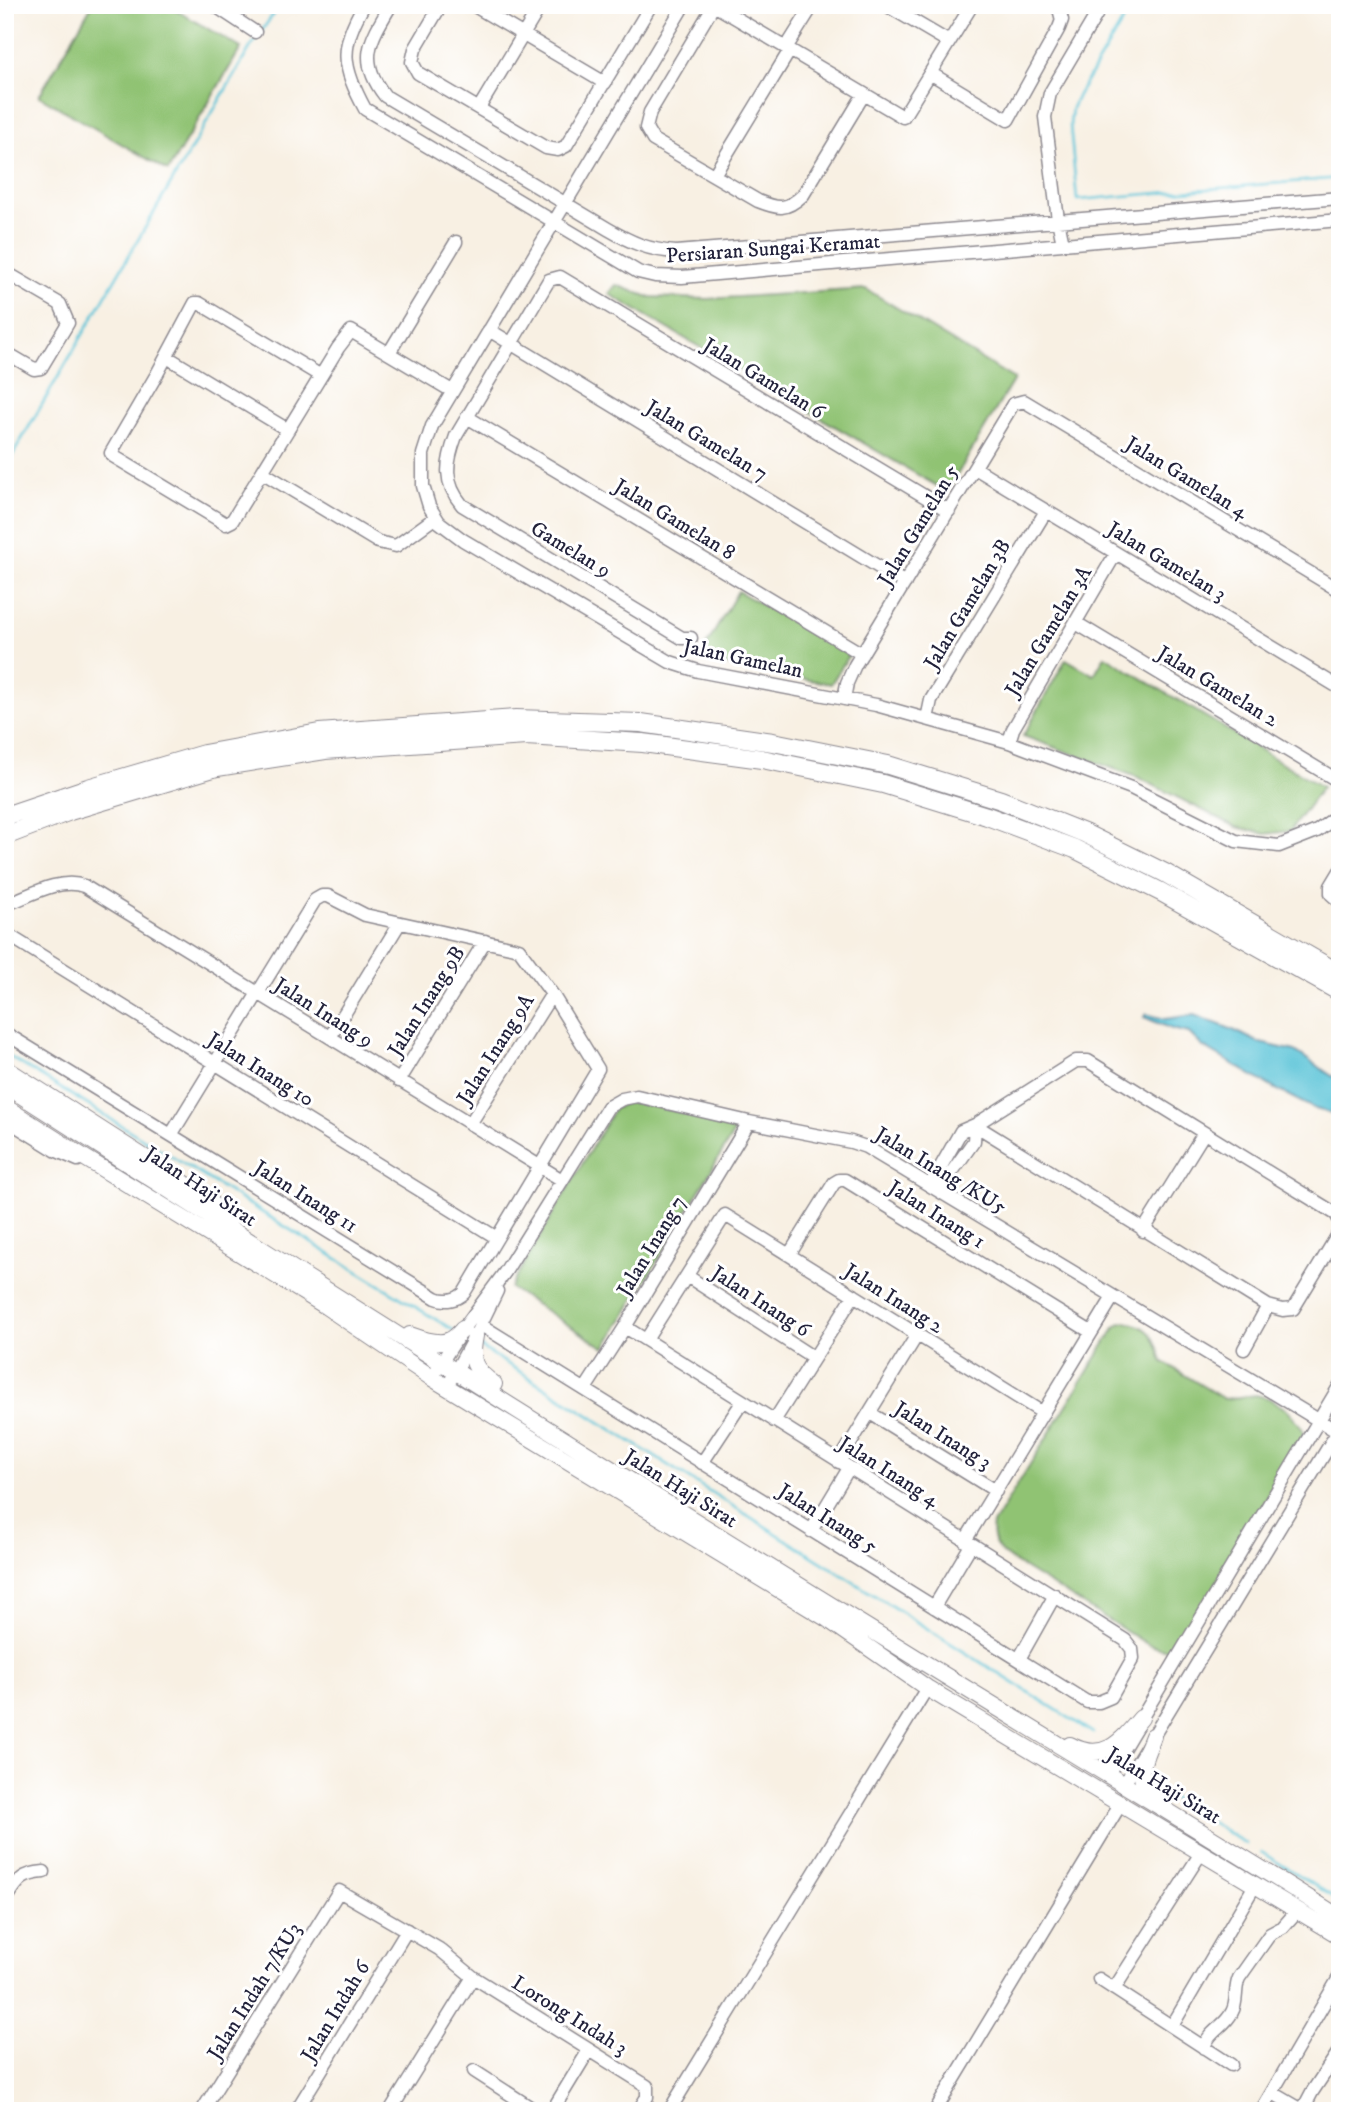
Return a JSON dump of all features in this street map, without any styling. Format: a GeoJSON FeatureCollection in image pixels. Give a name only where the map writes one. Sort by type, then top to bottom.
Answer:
{"type":"FeatureCollection","features":[{"type":"Feature","properties":{"kind":"highway"},"geometry":{"type":"LineString","coordinates":[[5,816],[204,754],[319,733],[516,719],[642,723],[773,741],[888,765],[1001,800],[1084,833],[1165,873],[1340,974]]}},
{"type":"Feature","properties":{"kind":"highway"},"geometry":{"type":"LineString","coordinates":[[5,836],[69,811],[217,767],[325,750],[526,736],[643,743],[762,759],[883,784],[987,816],[1074,849],[1161,891],[1340,992]]}},
{"type":"Feature","properties":{"kind":"main road"},"geometry":{"type":"LineString","coordinates":[[5,1068],[184,1183],[317,1285]]}},
{"type":"Feature","properties":{"kind":"main road","name":"Jalan Haji Sirat"},"geometry":{"type":"LineString","coordinates":[[5,1085],[317,1285],[1113,1783],[1207,1835],[1340,1918]]}},
{"type":"Feature","properties":{"kind":"main road","name":"Jalan Haji Sirat"},"geometry":{"type":"LineString","coordinates":[[5,1107],[324,1305],[432,1378],[826,1618],[927,1688],[1340,1936]]}},
{"type":"Feature","properties":{"kind":"main road"},"geometry":{"type":"LineString","coordinates":[[382,1324],[422,1340],[453,1342],[472,1338],[474,1364],[480,1374],[579,1448]]}},
{"type":"Feature","properties":{"kind":"main road"},"geometry":{"type":"LineString","coordinates":[[900,1649],[942,1669],[1080,1751],[1107,1750],[1122,1741],[1141,1718]]}},
{"type":"Feature","properties":{"kind":"main road"},"geometry":{"type":"LineString","coordinates":[[1153,1736],[1142,1765],[1145,1789],[1207,1835]]}},
{"type":"Feature","properties":{"kind":"main road"},"geometry":{"type":"LineString","coordinates":[[1058,1768],[1072,1768],[1101,1786],[1113,1783],[1118,1795],[1221,1860],[1255,1885]]}},
{"type":"Feature","properties":{"kind":"main road"},"geometry":{"type":"LineString","coordinates":[[1270,1873],[1295,1896],[1340,1924]]}},
{"type":"Feature","properties":{"kind":"street"},"geometry":{"type":"LineString","coordinates":[[214,5],[255,32]]}},
{"type":"Feature","properties":{"kind":"street","name":"Persiaran Sungai Keramat"},"geometry":{"type":"LineString","coordinates":[[364,5],[351,27],[346,56],[351,83],[365,109],[638,272],[655,276],[682,277],[1340,220]]}},
{"type":"Feature","properties":{"kind":"street","name":"Persiaran Sungai Keramat"},"geometry":{"type":"LineString","coordinates":[[391,5],[369,45],[368,63],[374,83],[384,96],[636,244],[657,250],[676,252],[1340,198]]}},
{"type":"Feature","properties":{"kind":"street"},"geometry":{"type":"LineString","coordinates":[[441,5],[415,49],[412,62],[418,73],[546,148],[558,150],[566,146],[648,6]]}},
{"type":"Feature","properties":{"kind":"street"},"geometry":{"type":"LineString","coordinates":[[473,5],[605,83]]}},
{"type":"Feature","properties":{"kind":"street"},"geometry":{"type":"LineString","coordinates":[[479,108],[541,5]]}},
{"type":"Feature","properties":{"kind":"street","name":"Jalan Gamelan"},"geometry":{"type":"LineString","coordinates":[[684,5],[432,426],[423,454],[423,486],[429,506],[439,522],[463,540],[670,662],[698,671],[876,705],[1009,743],[1131,788],[1236,841],[1279,846],[1317,831],[1340,814]]}},
{"type":"Feature","properties":{"kind":"street"},"geometry":{"type":"LineString","coordinates":[[864,94],[803,195],[791,206],[774,207],[758,201],[653,141],[646,128],[650,112],[714,5],[903,117],[972,5]]}},
{"type":"Feature","properties":{"kind":"street"},"geometry":{"type":"LineString","coordinates":[[714,176],[813,5]]}},
{"type":"Feature","properties":{"kind":"street"},"geometry":{"type":"LineString","coordinates":[[886,5],[949,42]]}},
{"type":"Feature","properties":{"kind":"street"},"geometry":{"type":"LineString","coordinates":[[930,73],[1008,120],[1059,28],[1062,20],[1059,9],[1053,5]]}},
{"type":"Feature","properties":{"kind":"street"},"geometry":{"type":"LineString","coordinates":[[1063,244],[1045,117],[1050,93],[1102,6]]}},
{"type":"Feature","properties":{"kind":"street"},"geometry":{"type":"LineString","coordinates":[[389,353],[456,243]]}},
{"type":"Feature","properties":{"kind":"street"},"geometry":{"type":"LineString","coordinates":[[5,272],[60,304],[68,323],[41,368],[34,369],[5,352]]}},
{"type":"Feature","properties":{"kind":"street","name":"Jalan Gamelan 6"},"geometry":{"type":"LineString","coordinates":[[511,344],[550,280],[560,277],[949,511]]}},
{"type":"Feature","properties":{"kind":"street"},"geometry":{"type":"LineString","coordinates":[[321,376],[200,303],[193,305],[167,357],[111,450],[113,456],[226,524],[232,521],[351,331],[452,391]]}},
{"type":"Feature","properties":{"kind":"street","name":"Jalan Gamelan 7"},"geometry":{"type":"LineString","coordinates":[[489,330],[905,583]]}},
{"type":"Feature","properties":{"kind":"street"},"geometry":{"type":"LineString","coordinates":[[467,417],[511,344]]}},
{"type":"Feature","properties":{"kind":"street"},"geometry":{"type":"LineString","coordinates":[[167,357],[288,430]]}},
{"type":"Feature","properties":{"kind":"street","name":"Jalan Gamelan 4"},"geometry":{"type":"LineString","coordinates":[[1013,404],[1024,401],[1340,592]]}},
{"type":"Feature","properties":{"kind":"street","name":"Jalan Gamelan 5"},"geometry":{"type":"LineString","coordinates":[[844,699],[847,683],[859,659],[1013,404]]}},
{"type":"Feature","properties":{"kind":"street","name":"Gamelan 9"},"geometry":{"type":"LineString","coordinates":[[467,417],[449,455],[448,474],[452,493],[462,505],[673,633],[682,638],[691,638]]}},
{"type":"Feature","properties":{"kind":"street","name":"Jalan Gamelan 8"},"geometry":{"type":"LineString","coordinates":[[467,417],[859,659]]}},
{"type":"Feature","properties":{"kind":"street","name":"Jalan Gamelan 3"},"geometry":{"type":"LineString","coordinates":[[975,468],[1340,688]]}},
{"type":"Feature","properties":{"kind":"street"},"geometry":{"type":"LineString","coordinates":[[262,472],[378,542],[396,546],[436,517]]}},
{"type":"Feature","properties":{"kind":"street","name":"Jalan Gamelan 3B"},"geometry":{"type":"LineString","coordinates":[[927,719],[931,700],[1046,511]]}},
{"type":"Feature","properties":{"kind":"street","name":"Jalan Gamelan 3A"},"geometry":{"type":"LineString","coordinates":[[1009,743],[1013,729],[1116,553]]}},
{"type":"Feature","properties":{"kind":"street","name":"Jalan Gamelan 2"},"geometry":{"type":"LineString","coordinates":[[1076,623],[1337,775]]}},
{"type":"Feature","properties":{"kind":"street"},"geometry":{"type":"LineString","coordinates":[[1335,898],[1331,886],[1340,870]]}},
{"type":"Feature","properties":{"kind":"street","name":"Jalan Inang 9"},"geometry":{"type":"LineString","coordinates":[[5,905],[64,883],[84,886],[562,1180]]}},
{"type":"Feature","properties":{"kind":"street"},"geometry":{"type":"LineString","coordinates":[[171,1135],[315,900],[322,896],[328,895],[358,913],[399,924],[519,948],[552,994]]}},
{"type":"Feature","properties":{"kind":"street"},"geometry":{"type":"LineString","coordinates":[[330,1037],[399,924]]}},
{"type":"Feature","properties":{"kind":"street","name":"Jalan Inang 10"},"geometry":{"type":"LineString","coordinates":[[5,933],[497,1238]]}},
{"type":"Feature","properties":{"kind":"street","name":"Jalan Inang 9B"},"geometry":{"type":"LineString","coordinates":[[399,1081],[485,941]]}},
{"type":"Feature","properties":{"kind":"street","name":"Jalan Inang 11"},"geometry":{"type":"LineString","coordinates":[[5,1032],[440,1300],[459,1298],[464,1293],[598,1069],[552,994]]}},
{"type":"Feature","properties":{"kind":"street","name":"Jalan Inang 9A"},"geometry":{"type":"LineString","coordinates":[[470,1124],[552,994]]}},
{"type":"Feature","properties":{"kind":"street"},"geometry":{"type":"LineString","coordinates":[[935,1187],[961,1131],[975,1125],[1076,1061],[1088,1061],[1336,1214],[1340,1221]]}},
{"type":"Feature","properties":{"kind":"street","name":"Jalan Inang /KU5"},"geometry":{"type":"LineString","coordinates":[[449,1366],[472,1338],[505,1272],[608,1107],[621,1099],[637,1096],[860,1144],[935,1187],[1112,1297],[1339,1430]]}},
{"type":"Feature","properties":{"kind":"street"},"geometry":{"type":"LineString","coordinates":[[5,1119],[55,1150],[131,1186]]}},
{"type":"Feature","properties":{"kind":"street","name":"Jalan Inang 7"},"geometry":{"type":"LineString","coordinates":[[585,1389],[749,1122]]}},
{"type":"Feature","properties":{"kind":"street"},"geometry":{"type":"LineString","coordinates":[[975,1125],[1268,1306],[1283,1310],[1293,1309],[1339,1233],[1340,1227]]}},
{"type":"Feature","properties":{"kind":"street"},"geometry":{"type":"LineString","coordinates":[[1143,1231],[1204,1133]]}},
{"type":"Feature","properties":{"kind":"street","name":"Jalan Inang 1"},"geometry":{"type":"LineString","coordinates":[[789,1255],[834,1184],[845,1180],[1091,1332]]}},
{"type":"Feature","properties":{"kind":"street","name":"Jalan Inang 2"},"geometry":{"type":"LineString","coordinates":[[687,1276],[725,1215],[1043,1413]]}},
{"type":"Feature","properties":{"kind":"street"},"geometry":{"type":"LineString","coordinates":[[646,1340],[687,1276]]}},
{"type":"Feature","properties":{"kind":"street","name":"Jalan Inang 6"},"geometry":{"type":"LineString","coordinates":[[687,1276],[814,1358]]}},
{"type":"Feature","properties":{"kind":"street"},"geometry":{"type":"LineString","coordinates":[[774,1421],[854,1295]]}},
{"type":"Feature","properties":{"kind":"street"},"geometry":{"type":"LineString","coordinates":[[934,1607],[996,1491],[1112,1297]]}},
{"type":"Feature","properties":{"kind":"street"},"geometry":{"type":"LineString","coordinates":[[1244,1349],[1268,1306]]}},
{"type":"Feature","properties":{"kind":"street","name":"Jalan Inang 4"},"geometry":{"type":"LineString","coordinates":[[625,1327],[1055,1595],[1125,1640],[1132,1649]]}},
{"type":"Feature","properties":{"kind":"street"},"geometry":{"type":"LineString","coordinates":[[811,1531],[870,1413],[917,1335]]}},
{"type":"Feature","properties":{"kind":"street","name":"Jalan Inang 5"},"geometry":{"type":"LineString","coordinates":[[472,1338],[585,1389],[1087,1702],[1099,1702],[1111,1697],[1133,1658],[1132,1649]]}},
{"type":"Feature","properties":{"kind":"street"},"geometry":{"type":"LineString","coordinates":[[447,1387],[453,1342]]}},
{"type":"Feature","properties":{"kind":"street"},"geometry":{"type":"LineString","coordinates":[[432,1378],[449,1366]]}},
{"type":"Feature","properties":{"kind":"street"},"geometry":{"type":"LineString","coordinates":[[1113,1783],[1141,1718],[1340,1385]]}},
{"type":"Feature","properties":{"kind":"street"},"geometry":{"type":"LineString","coordinates":[[702,1464],[743,1401]]}},
{"type":"Feature","properties":{"kind":"street","name":"Jalan Inang 3"},"geometry":{"type":"LineString","coordinates":[[870,1413],[996,1491]]}},
{"type":"Feature","properties":{"kind":"street"},"geometry":{"type":"LineString","coordinates":[[1113,1783],[1153,1736],[1339,1430]]}},
{"type":"Feature","properties":{"kind":"street"},"geometry":{"type":"LineString","coordinates":[[1019,1659],[1055,1595]]}},
{"type":"Feature","properties":{"kind":"street"},"geometry":{"type":"LineString","coordinates":[[669,2111],[927,1688]]}},
{"type":"Feature","properties":{"kind":"street"},"geometry":{"type":"LineString","coordinates":[[935,2111],[1120,1805]]}},
{"type":"Feature","properties":{"kind":"street"},"geometry":{"type":"LineString","coordinates":[[1114,1989],[1200,1853]]}},
{"type":"Feature","properties":{"kind":"street"},"geometry":{"type":"LineString","coordinates":[[5,1901],[27,1873],[44,1872]]}},
{"type":"Feature","properties":{"kind":"street"},"geometry":{"type":"LineString","coordinates":[[1172,2026],[1255,1885]]}},
{"type":"Feature","properties":{"kind":"street","name":"Lorong Indah 3"},"geometry":{"type":"LineString","coordinates":[[339,1891],[439,1949],[472,1977],[647,2086],[647,2096],[638,2111]]}},
{"type":"Feature","properties":{"kind":"street","name":"Jalan Indah 7/KU3"},"geometry":{"type":"LineString","coordinates":[[202,2111],[339,1891]]}},
{"type":"Feature","properties":{"kind":"street"},"geometry":{"type":"LineString","coordinates":[[1204,2048],[1210,2034],[1231,2015],[1239,1978],[1270,1934],[1283,1927],[1297,1910]]}},
{"type":"Feature","properties":{"kind":"street","name":"Jalan Indah 6"},"geometry":{"type":"LineString","coordinates":[[296,2111],[407,1930]]}},
{"type":"Feature","properties":{"kind":"street"},"geometry":{"type":"LineString","coordinates":[[1261,2111],[1340,1976]]}},
{"type":"Feature","properties":{"kind":"street"},"geometry":{"type":"LineString","coordinates":[[390,2111],[472,1977]]}},
{"type":"Feature","properties":{"kind":"street"},"geometry":{"type":"LineString","coordinates":[[1099,1979],[1231,2065]]}},
{"type":"Feature","properties":{"kind":"street"},"geometry":{"type":"LineString","coordinates":[[552,2111],[589,2050]]}},
{"type":"Feature","properties":{"kind":"street"},"geometry":{"type":"LineString","coordinates":[[1273,2093],[1286,2107],[1302,2110],[1340,2050]]}},
{"type":"Feature","properties":{"kind":"street"},"geometry":{"type":"LineString","coordinates":[[474,2071],[536,2111]]}},
{"type":"Feature","properties":{"kind":"green space"},"geometry":{"type":"Polygon","coordinates":[[[92,5],[167,5],[241,48],[168,171],[39,96],[92,5]]]}},
{"type":"Feature","properties":{"kind":"green space"},"geometry":{"type":"Polygon","coordinates":[[[616,285],[649,297],[707,299],[866,289],[1014,379],[947,492],[609,294],[616,285]]]}},
{"type":"Feature","properties":{"kind":"green space"},"geometry":{"type":"Polygon","coordinates":[[[738,591],[849,655],[831,684],[698,660],[738,591]]]}},
{"type":"Feature","properties":{"kind":"green space"},"geometry":{"type":"Polygon","coordinates":[[[1105,656],[1322,787],[1290,831],[1265,834],[1236,827],[1137,777],[1023,736],[1066,659],[1094,675],[1105,656]]]}},
{"type":"Feature","properties":{"kind":"green space"},"geometry":{"type":"Polygon","coordinates":[[[625,1103],[637,1103],[726,1122],[735,1128],[605,1348],[510,1288],[614,1109],[625,1103]]]}},
{"type":"Feature","properties":{"kind":"green space"},"geometry":{"type":"Polygon","coordinates":[[[1126,1322],[1142,1327],[1152,1335],[1162,1361],[1224,1399],[1256,1395],[1268,1398],[1286,1409],[1303,1430],[1303,1437],[1182,1642],[1167,1650],[1149,1645],[1011,1560],[998,1549],[993,1535],[993,1524],[1114,1329],[1126,1322]]]}},
{"type":"Feature","properties":{"kind":"water"},"geometry":{"type":"Polygon","coordinates":[[[1146,1014],[1165,1019],[1194,1015],[1260,1043],[1295,1051],[1332,1076],[1340,1078],[1340,1118],[1315,1109],[1272,1087],[1202,1046],[1189,1033],[1144,1017],[1146,1014]]]}},
{"type":"Feature","properties":{"kind":"waterway"},"geometry":{"type":"LineString","coordinates":[[5,468],[250,48],[274,13],[285,5]]}},
{"type":"Feature","properties":{"kind":"waterway"},"geometry":{"type":"LineString","coordinates":[[1129,11],[1072,108],[1070,125],[1077,200],[1340,178]]}},
{"type":"Feature","properties":{"kind":"waterway"},"geometry":{"type":"LineString","coordinates":[[5,1054],[453,1330]]}},
{"type":"Feature","properties":{"kind":"waterway"},"geometry":{"type":"LineString","coordinates":[[479,1346],[1093,1733]]}},
{"type":"Feature","properties":{"kind":"waterway"},"geometry":{"type":"LineString","coordinates":[[1158,1789],[1246,1844]]}},
{"type":"Feature","properties":{"kind":"waterway"},"geometry":{"type":"LineString","coordinates":[[1261,1852],[1340,1901]]}}]}
